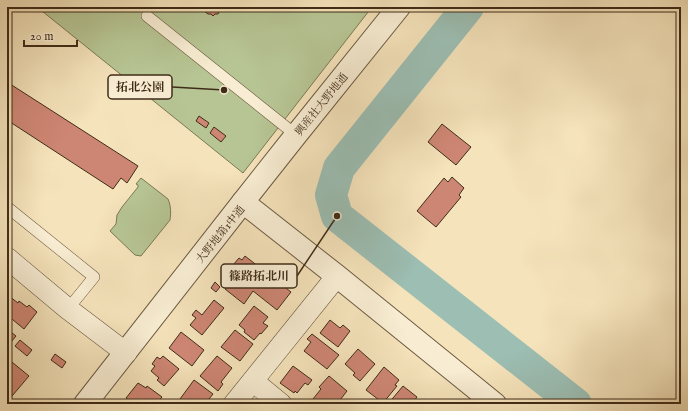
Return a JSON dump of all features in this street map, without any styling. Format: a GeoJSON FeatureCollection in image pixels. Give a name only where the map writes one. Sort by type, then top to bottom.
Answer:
{"type":"FeatureCollection","features":[{"type":"Feature","properties":{"kind":"street","name":"興産社大野地通"},"geometry":{"type":"LineString","coordinates":[[244,202],[296,135],[400,7]]}},
{"type":"Feature","properties":{"kind":"street","name":"大野地第1中通"},"geometry":{"type":"LineString","coordinates":[[85,404],[244,202],[495,404]]}},
{"type":"Feature","properties":{"kind":"street"},"geometry":{"type":"LineString","coordinates":[[10,265],[126,353]]}},
{"type":"Feature","properties":{"kind":"street"},"geometry":{"type":"LineString","coordinates":[[234,404],[337,276]]}},
{"type":"Feature","properties":{"kind":"street"},"geometry":{"type":"LineString","coordinates":[[253,381],[281,404]]}},
{"type":"Feature","properties":{"kind":"lane"},"geometry":{"type":"LineString","coordinates":[[148,16],[296,135]]}},
{"type":"Feature","properties":{"kind":"lane"},"geometry":{"type":"LineString","coordinates":[[7,207],[94,277],[68,309]]}},
{"type":"Feature","properties":{"kind":"green space"},"geometry":{"type":"Polygon","coordinates":[[[37,7],[372,7],[243,173],[37,7]]]}},
{"type":"Feature","properties":{"kind":"green space"},"geometry":{"type":"Polygon","coordinates":[[[141,178],[168,199],[171,212],[170,220],[141,256],[135,255],[110,231],[116,224],[117,215],[138,187],[136,184],[141,178]]]}},
{"type":"Feature","properties":{"kind":"building"},"geometry":{"type":"Polygon","coordinates":[[[202,7],[222,7],[218,14],[213,16],[204,11],[204,8],[202,7]]]}},
{"type":"Feature","properties":{"kind":"building"},"geometry":{"type":"Polygon","coordinates":[[[7,82],[138,166],[127,183],[121,178],[113,189],[7,120],[7,82]]]}},
{"type":"Feature","properties":{"kind":"building"},"geometry":{"type":"Polygon","coordinates":[[[199,116],[209,123],[206,128],[196,121],[199,116]]]}},
{"type":"Feature","properties":{"kind":"building"},"geometry":{"type":"Polygon","coordinates":[[[442,124],[471,147],[456,165],[428,142],[442,124]]]}},
{"type":"Feature","properties":{"kind":"building"},"geometry":{"type":"Polygon","coordinates":[[[214,127],[226,136],[221,142],[210,133],[214,127]]]}},
{"type":"Feature","properties":{"kind":"building"},"geometry":{"type":"Polygon","coordinates":[[[452,177],[464,188],[459,195],[461,197],[436,227],[417,211],[444,178],[448,182],[452,177]]]}},
{"type":"Feature","properties":{"kind":"building"},"geometry":{"type":"Polygon","coordinates":[[[245,256],[291,292],[277,310],[253,291],[244,304],[225,289],[234,276],[228,271],[239,258],[242,260],[245,256]]]}},
{"type":"Feature","properties":{"kind":"building"},"geometry":{"type":"Polygon","coordinates":[[[215,282],[220,287],[216,292],[211,288],[215,282]]]}},
{"type":"Feature","properties":{"kind":"building"},"geometry":{"type":"Polygon","coordinates":[[[9,296],[18,303],[19,301],[27,307],[29,305],[37,312],[24,329],[7,315],[7,298],[9,296]]]}},
{"type":"Feature","properties":{"kind":"building"},"geometry":{"type":"Polygon","coordinates":[[[214,300],[224,308],[202,335],[190,325],[196,318],[192,315],[196,310],[202,315],[214,300]]]}},
{"type":"Feature","properties":{"kind":"building"},"geometry":{"type":"Polygon","coordinates":[[[254,306],[268,317],[263,323],[268,326],[254,340],[244,332],[245,330],[239,325],[254,306]]]}},
{"type":"Feature","properties":{"kind":"building"},"geometry":{"type":"Polygon","coordinates":[[[330,320],[340,328],[343,325],[350,331],[338,347],[320,333],[330,320]]]}},
{"type":"Feature","properties":{"kind":"building"},"geometry":{"type":"Polygon","coordinates":[[[7,329],[16,336],[7,347],[7,329]]]}},
{"type":"Feature","properties":{"kind":"building"},"geometry":{"type":"Polygon","coordinates":[[[235,330],[253,344],[240,361],[221,347],[235,330]]]}},
{"type":"Feature","properties":{"kind":"building"},"geometry":{"type":"Polygon","coordinates":[[[181,332],[204,350],[192,366],[169,348],[181,332]]]}},
{"type":"Feature","properties":{"kind":"building"},"geometry":{"type":"Polygon","coordinates":[[[312,334],[339,355],[327,369],[304,351],[311,342],[307,339],[312,334]]]}},
{"type":"Feature","properties":{"kind":"building"},"geometry":{"type":"Polygon","coordinates":[[[20,340],[32,350],[27,356],[15,346],[20,340]]]}},
{"type":"Feature","properties":{"kind":"building"},"geometry":{"type":"Polygon","coordinates":[[[358,349],[375,364],[360,381],[353,375],[355,373],[345,364],[358,349]]]}},
{"type":"Feature","properties":{"kind":"building"},"geometry":{"type":"Polygon","coordinates":[[[55,354],[66,362],[62,368],[51,360],[55,354]]]}},
{"type":"Feature","properties":{"kind":"building"},"geometry":{"type":"Polygon","coordinates":[[[163,356],[179,369],[164,386],[157,380],[159,378],[151,371],[155,366],[152,364],[157,357],[160,359],[163,356]]]}},
{"type":"Feature","properties":{"kind":"building"},"geometry":{"type":"Polygon","coordinates":[[[217,356],[232,368],[221,382],[223,384],[218,391],[200,376],[217,356]]]}},
{"type":"Feature","properties":{"kind":"building"},"geometry":{"type":"Polygon","coordinates":[[[7,358],[29,376],[7,402],[7,358]]]}},
{"type":"Feature","properties":{"kind":"building"},"geometry":{"type":"Polygon","coordinates":[[[293,366],[312,380],[308,385],[305,383],[297,393],[295,391],[294,393],[280,383],[293,366]]]}},
{"type":"Feature","properties":{"kind":"building"},"geometry":{"type":"Polygon","coordinates":[[[384,367],[399,380],[395,385],[397,386],[383,403],[366,390],[384,367]]]}},
{"type":"Feature","properties":{"kind":"building"},"geometry":{"type":"Polygon","coordinates":[[[329,376],[347,391],[337,404],[309,404],[321,389],[319,387],[329,376]]]}},
{"type":"Feature","properties":{"kind":"building"},"geometry":{"type":"Polygon","coordinates":[[[194,380],[213,394],[205,404],[183,404],[184,403],[180,399],[194,380]]]}},
{"type":"Feature","properties":{"kind":"building"},"geometry":{"type":"Polygon","coordinates":[[[138,383],[146,388],[147,386],[162,397],[156,404],[134,404],[126,398],[138,383]]]}},
{"type":"Feature","properties":{"kind":"building"},"geometry":{"type":"Polygon","coordinates":[[[403,386],[417,397],[412,404],[388,404],[403,386]]]}},
{"type":"Feature","properties":{"kind":"waterway"},"geometry":{"type":"LineString","coordinates":[[468,7],[339,168],[331,195],[337,216],[576,404]]}},
{"type":"Feature","properties":{"kind":"place","name":"拓北公園"},"geometry":{"type":"Point","coordinates":[224,90]}},
{"type":"Feature","properties":{"kind":"place","name":"篠路拓北川"},"geometry":{"type":"Point","coordinates":[337,216]}}]}
